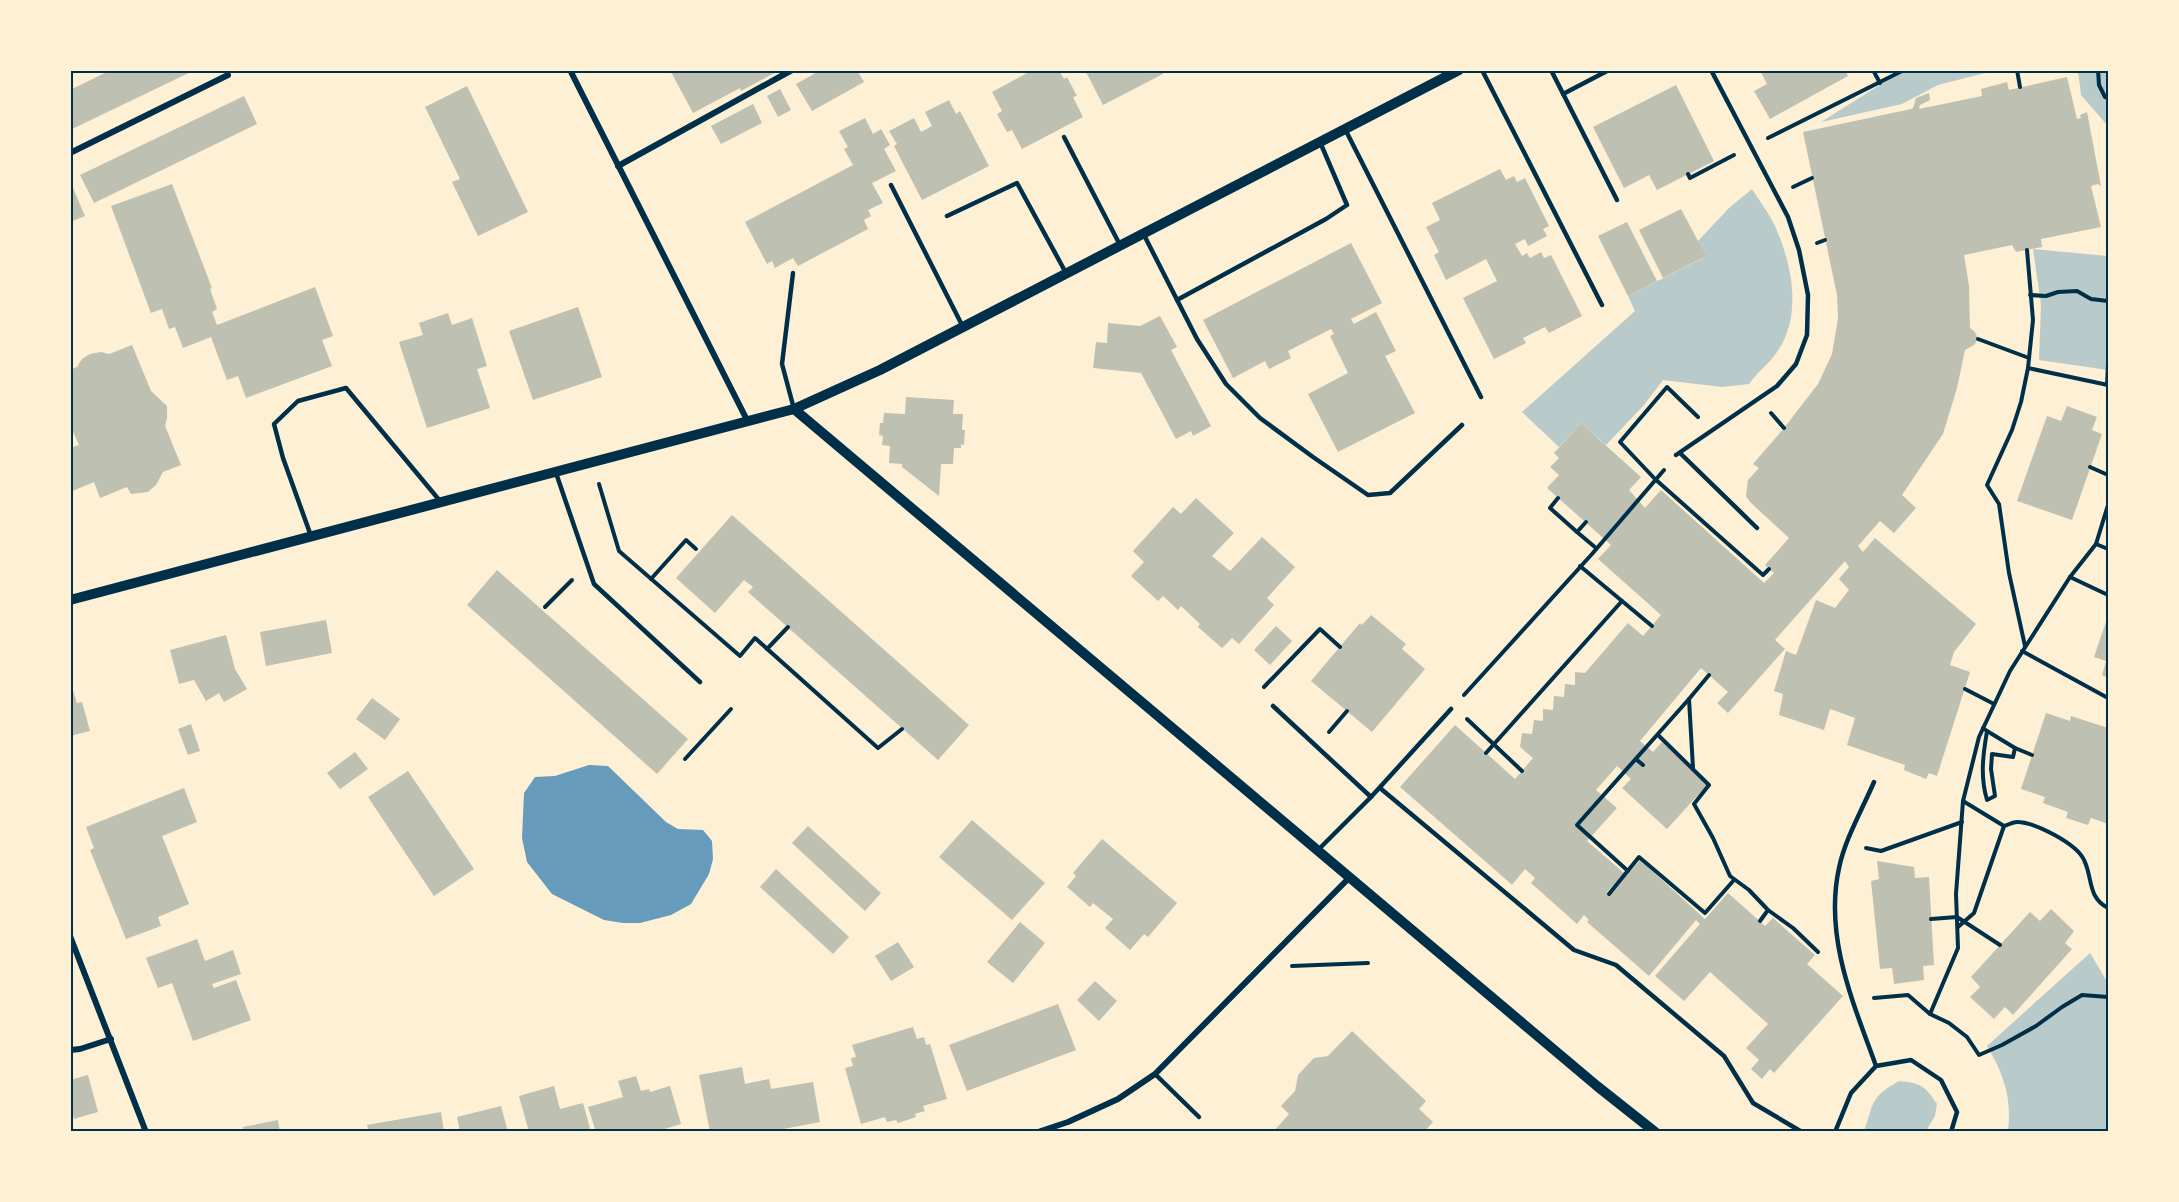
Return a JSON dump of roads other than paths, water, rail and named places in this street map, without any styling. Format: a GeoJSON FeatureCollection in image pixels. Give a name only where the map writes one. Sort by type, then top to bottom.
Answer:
{"type":"FeatureCollection","features":[{"type":"Feature","properties":{"kind":"street"},"geometry":{"type":"LineString","coordinates":[[570,70],[748,422]]}},
{"type":"Feature","properties":{"kind":"street"},"geometry":{"type":"LineString","coordinates":[[618,166],[792,70]]}},
{"type":"Feature","properties":{"kind":"street"},"geometry":{"type":"LineString","coordinates":[[70,600],[794,409],[880,370],[1459,70]]}},
{"type":"Feature","properties":{"kind":"street"},"geometry":{"type":"LineString","coordinates":[[70,153],[228,75]]}},
{"type":"Feature","properties":{"kind":"street"},"geometry":{"type":"LineString","coordinates":[[794,409],[1597,1086],[1655,1131]]}},
{"type":"Feature","properties":{"kind":"street"},"geometry":{"type":"LineString","coordinates":[[1038,1131],[1068,1122],[1118,1100],[1155,1074],[1350,877]]}},
{"type":"Feature","properties":{"kind":"street"},"geometry":{"type":"LineString","coordinates":[[70,936],[146,1131]]}},
{"type":"Feature","properties":{"kind":"street"},"geometry":{"type":"LineString","coordinates":[[70,1050],[111,1039]]}},
{"type":"Feature","properties":{"kind":"lane"},"geometry":{"type":"LineString","coordinates":[[1482,70],[1602,305]]}},
{"type":"Feature","properties":{"kind":"lane"},"geometry":{"type":"LineString","coordinates":[[1551,70],[1617,200]]}},
{"type":"Feature","properties":{"kind":"lane"},"geometry":{"type":"LineString","coordinates":[[1563,94],[1609,70]]}},
{"type":"Feature","properties":{"kind":"lane"},"geometry":{"type":"LineString","coordinates":[[1712,70],[1788,217],[1799,250],[1808,295],[1807,335],[1796,364],[1777,386],[1678,454],[1757,528]]}},
{"type":"Feature","properties":{"kind":"lane"},"geometry":{"type":"LineString","coordinates":[[1346,129],[1481,397]]}},
{"type":"Feature","properties":{"kind":"lane"},"geometry":{"type":"LineString","coordinates":[[1064,137],[1120,245]]}},
{"type":"Feature","properties":{"kind":"lane"},"geometry":{"type":"LineString","coordinates":[[1177,300],[1326,219],[1347,205],[1320,142]]}},
{"type":"Feature","properties":{"kind":"lane"},"geometry":{"type":"LineString","coordinates":[[947,216],[1017,183],[1066,273]]}},
{"type":"Feature","properties":{"kind":"lane"},"geometry":{"type":"LineString","coordinates":[[891,185],[963,327]]}},
{"type":"Feature","properties":{"kind":"lane"},"geometry":{"type":"LineString","coordinates":[[1143,233],[1197,339],[1226,384],[1260,418],[1368,495],[1390,493],[1462,425]]}},
{"type":"Feature","properties":{"kind":"lane"},"geometry":{"type":"LineString","coordinates":[[793,273],[782,364],[794,409]]}},
{"type":"Feature","properties":{"kind":"lane"},"geometry":{"type":"LineString","coordinates":[[311,536],[283,458],[274,424],[298,401],[346,388],[442,503]]}},
{"type":"Feature","properties":{"kind":"lane"},"geometry":{"type":"LineString","coordinates":[[556,472],[594,584],[700,682]]}},
{"type":"Feature","properties":{"kind":"lane"},"geometry":{"type":"LineString","coordinates":[[1273,706],[1371,797]]}},
{"type":"Feature","properties":{"kind":"lane"},"geometry":{"type":"LineString","coordinates":[[1318,850],[1380,788],[1452,708]]}},
{"type":"Feature","properties":{"kind":"lane"},"geometry":{"type":"LineString","coordinates":[[1874,782],[1839,867],[1833,907],[1837,947],[1876,1066]]}},
{"type":"Feature","properties":{"kind":"lane"},"geometry":{"type":"LineString","coordinates":[[1380,788],[1574,950],[1616,965],[1724,1056],[1753,1103],[1802,1131]]}},
{"type":"Feature","properties":{"kind":"lane"},"geometry":{"type":"LineString","coordinates":[[1835,1131],[1851,1093],[1876,1066],[1911,1060],[1941,1080],[1957,1112],[1951,1131]]}},
{"type":"Feature","properties":{"kind":"lane"},"geometry":{"type":"LineString","coordinates":[[1155,1074],[1199,1117]]}},
{"type":"Feature","properties":{"kind":"water"},"geometry":{"type":"Polygon","coordinates":[[[589,765],[608,766],[666,822],[678,829],[703,830],[712,841],[713,859],[709,874],[691,904],[671,915],[640,923],[604,920],[552,894],[527,862],[522,838],[524,793],[535,777],[555,776],[589,765]]]}}]}
